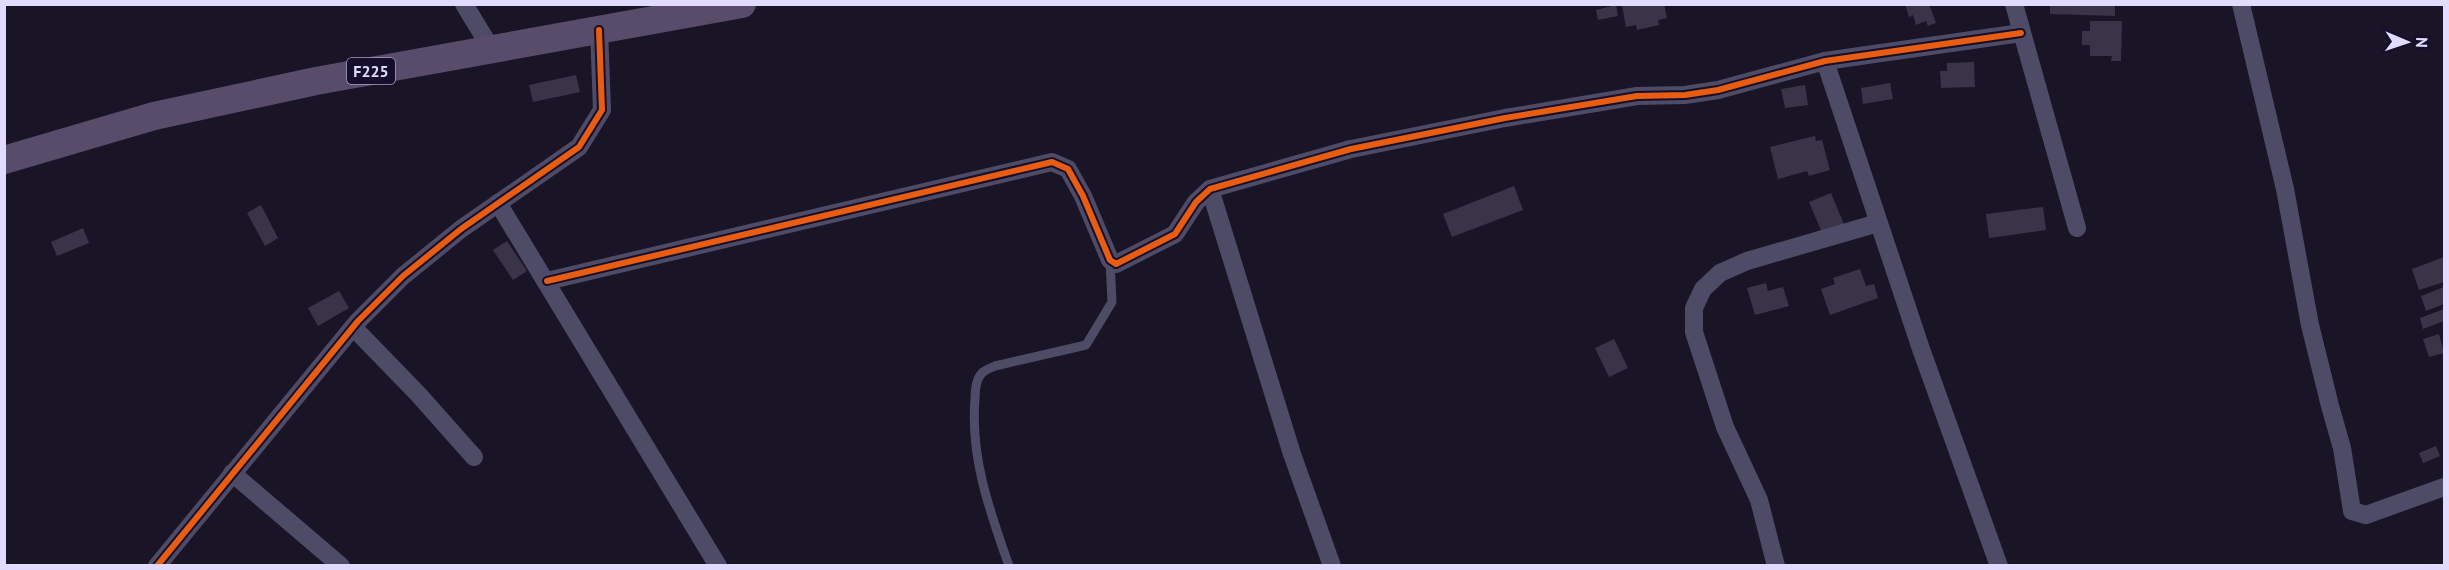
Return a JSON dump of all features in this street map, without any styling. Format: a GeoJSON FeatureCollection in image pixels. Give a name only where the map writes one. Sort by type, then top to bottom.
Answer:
{"type":"FeatureCollection","features":[{"type":"Feature","properties":{"kind":"main road","name":"F225"},"geometry":{"type":"LineString","coordinates":[[4,160],[154,116],[316,81],[742,4]]}},
{"type":"Feature","properties":{"kind":"street"},"geometry":{"type":"LineString","coordinates":[[464,4],[492,50]]}},
{"type":"Feature","properties":{"kind":"street"},"geometry":{"type":"LineString","coordinates":[[2014,4],[2077,228]]}},
{"type":"Feature","properties":{"kind":"street"},"geometry":{"type":"LineString","coordinates":[[2241,4],[2285,189],[2310,325],[2342,448],[2352,511],[2366,515],[2445,488]]}},
{"type":"Feature","properties":{"kind":"street"},"geometry":{"type":"LineString","coordinates":[[157,566],[353,327],[403,276],[460,229],[565,159],[579,147],[602,110],[599,30]]}},
{"type":"Feature","properties":{"kind":"street"},"geometry":{"type":"LineString","coordinates":[[547,281],[1052,162],[1068,169],[1083,196],[1110,260],[1118,263],[1175,234],[1197,202],[1210,189],[1351,149],[1618,99],[1718,90],[1826,61],[2021,33]]}},
{"type":"Feature","properties":{"kind":"street"},"geometry":{"type":"LineString","coordinates":[[1826,61],[1878,223],[1999,566]]}},
{"type":"Feature","properties":{"kind":"street"},"geometry":{"type":"LineString","coordinates":[[1210,189],[1292,454],[1332,566]]}},
{"type":"Feature","properties":{"kind":"street"},"geometry":{"type":"LineString","coordinates":[[498,203],[718,566]]}},
{"type":"Feature","properties":{"kind":"street"},"geometry":{"type":"LineString","coordinates":[[1776,566],[1759,500],[1725,427],[1694,332],[1694,308],[1703,289],[1720,273],[1748,261],[1878,223]]}},
{"type":"Feature","properties":{"kind":"street"},"geometry":{"type":"LineString","coordinates":[[353,327],[418,394],[474,458]]}},
{"type":"Feature","properties":{"kind":"street"},"geometry":{"type":"LineString","coordinates":[[232,473],[341,566]]}},
{"type":"Feature","properties":{"kind":"lane"},"geometry":{"type":"LineString","coordinates":[[1009,566],[988,507],[976,454],[973,414],[976,386],[983,372],[994,366],[1086,345],[1112,302],[1110,260]]}},
{"type":"Feature","properties":{"kind":"building"},"geometry":{"type":"Polygon","coordinates":[[[1664,4],[1667,18],[1658,20],[1659,25],[1637,30],[1636,25],[1626,27],[1622,6],[1664,4]]]}},
{"type":"Feature","properties":{"kind":"building"},"geometry":{"type":"Polygon","coordinates":[[[1905,4],[1929,4],[1936,23],[1928,26],[1926,21],[1916,25],[1913,15],[1909,17],[1905,4]]]}},
{"type":"Feature","properties":{"kind":"building"},"geometry":{"type":"Polygon","coordinates":[[[2050,4],[2115,4],[2115,16],[2050,14],[2050,4]]]}},
{"type":"Feature","properties":{"kind":"building"},"geometry":{"type":"Polygon","coordinates":[[[1616,5],[1618,16],[1598,20],[1596,10],[1616,5]]]}},
{"type":"Feature","properties":{"kind":"building"},"geometry":{"type":"Polygon","coordinates":[[[2090,21],[2122,21],[2121,61],[2111,61],[2112,56],[2090,56],[2090,45],[2082,45],[2082,31],[2090,31],[2090,21]]]}},
{"type":"Feature","properties":{"kind":"building"},"geometry":{"type":"Polygon","coordinates":[[[1974,62],[1975,87],[1941,88],[1940,71],[1947,71],[1947,63],[1974,62]]]}},
{"type":"Feature","properties":{"kind":"building"},"geometry":{"type":"Polygon","coordinates":[[[576,75],[580,92],[533,102],[529,85],[576,75]]]}},
{"type":"Feature","properties":{"kind":"building"},"geometry":{"type":"Polygon","coordinates":[[[1890,83],[1893,99],[1863,104],[1861,88],[1890,83]]]}},
{"type":"Feature","properties":{"kind":"building"},"geometry":{"type":"Polygon","coordinates":[[[1805,85],[1808,105],[1785,108],[1781,89],[1805,85]]]}},
{"type":"Feature","properties":{"kind":"building"},"geometry":{"type":"Polygon","coordinates":[[[1815,136],[1816,141],[1822,140],[1830,170],[1809,176],[1807,171],[1778,179],[1770,147],[1815,136]]]}},
{"type":"Feature","properties":{"kind":"building"},"geometry":{"type":"Polygon","coordinates":[[[1514,186],[1523,210],[1452,237],[1443,214],[1514,186]]]}},
{"type":"Feature","properties":{"kind":"building"},"geometry":{"type":"Polygon","coordinates":[[[1831,193],[1844,224],[1822,233],[1809,202],[1831,193]]]}},
{"type":"Feature","properties":{"kind":"building"},"geometry":{"type":"Polygon","coordinates":[[[261,205],[278,238],[265,246],[247,213],[261,205]]]}},
{"type":"Feature","properties":{"kind":"building"},"geometry":{"type":"Polygon","coordinates":[[[2043,207],[2046,230],[1989,238],[1986,214],[2043,207]]]}},
{"type":"Feature","properties":{"kind":"building"},"geometry":{"type":"Polygon","coordinates":[[[83,228],[89,243],[57,256],[51,242],[83,228]]]}},
{"type":"Feature","properties":{"kind":"building"},"geometry":{"type":"Polygon","coordinates":[[[507,241],[527,271],[513,280],[493,250],[507,241]]]}},
{"type":"Feature","properties":{"kind":"building"},"geometry":{"type":"Polygon","coordinates":[[[2444,257],[2444,282],[2419,290],[2412,269],[2444,257]]]}},
{"type":"Feature","properties":{"kind":"building"},"geometry":{"type":"Polygon","coordinates":[[[1860,269],[1866,286],[1874,284],[1878,298],[1830,315],[1821,289],[1835,284],[1833,278],[1860,269]]]}},
{"type":"Feature","properties":{"kind":"building"},"geometry":{"type":"Polygon","coordinates":[[[1766,283],[1768,291],[1783,287],[1789,306],[1755,315],[1747,288],[1766,283]]]}},
{"type":"Feature","properties":{"kind":"building"},"geometry":{"type":"Polygon","coordinates":[[[2444,287],[2444,304],[2426,311],[2421,296],[2444,287]]]}},
{"type":"Feature","properties":{"kind":"building"},"geometry":{"type":"Polygon","coordinates":[[[339,291],[349,308],[318,326],[308,308],[339,291]]]}},
{"type":"Feature","properties":{"kind":"building"},"geometry":{"type":"Polygon","coordinates":[[[2444,309],[2444,321],[2423,329],[2420,318],[2444,309]]]}},
{"type":"Feature","properties":{"kind":"building"},"geometry":{"type":"Polygon","coordinates":[[[2439,334],[2444,353],[2429,357],[2423,339],[2439,334]]]}},
{"type":"Feature","properties":{"kind":"building"},"geometry":{"type":"Polygon","coordinates":[[[1614,339],[1628,368],[1609,377],[1595,348],[1614,339]]]}},
{"type":"Feature","properties":{"kind":"building"},"geometry":{"type":"Polygon","coordinates":[[[2436,446],[2440,456],[2423,463],[2419,453],[2436,446]]]}},
{"type":"Feature","properties":{"kind":"cycle path"},"geometry":{"type":"LineString","coordinates":[[157,566],[358,321],[403,276],[461,229],[579,147],[602,110],[599,30]]}},
{"type":"Feature","properties":{"kind":"cycle path"},"geometry":{"type":"LineString","coordinates":[[547,281],[1052,162],[1068,169],[1083,196],[1110,260],[1116,264],[1175,234],[1196,202],[1210,189],[1351,149],[1505,118],[1637,96],[1685,95],[1718,90],[1825,61],[2021,33]]}}]}
